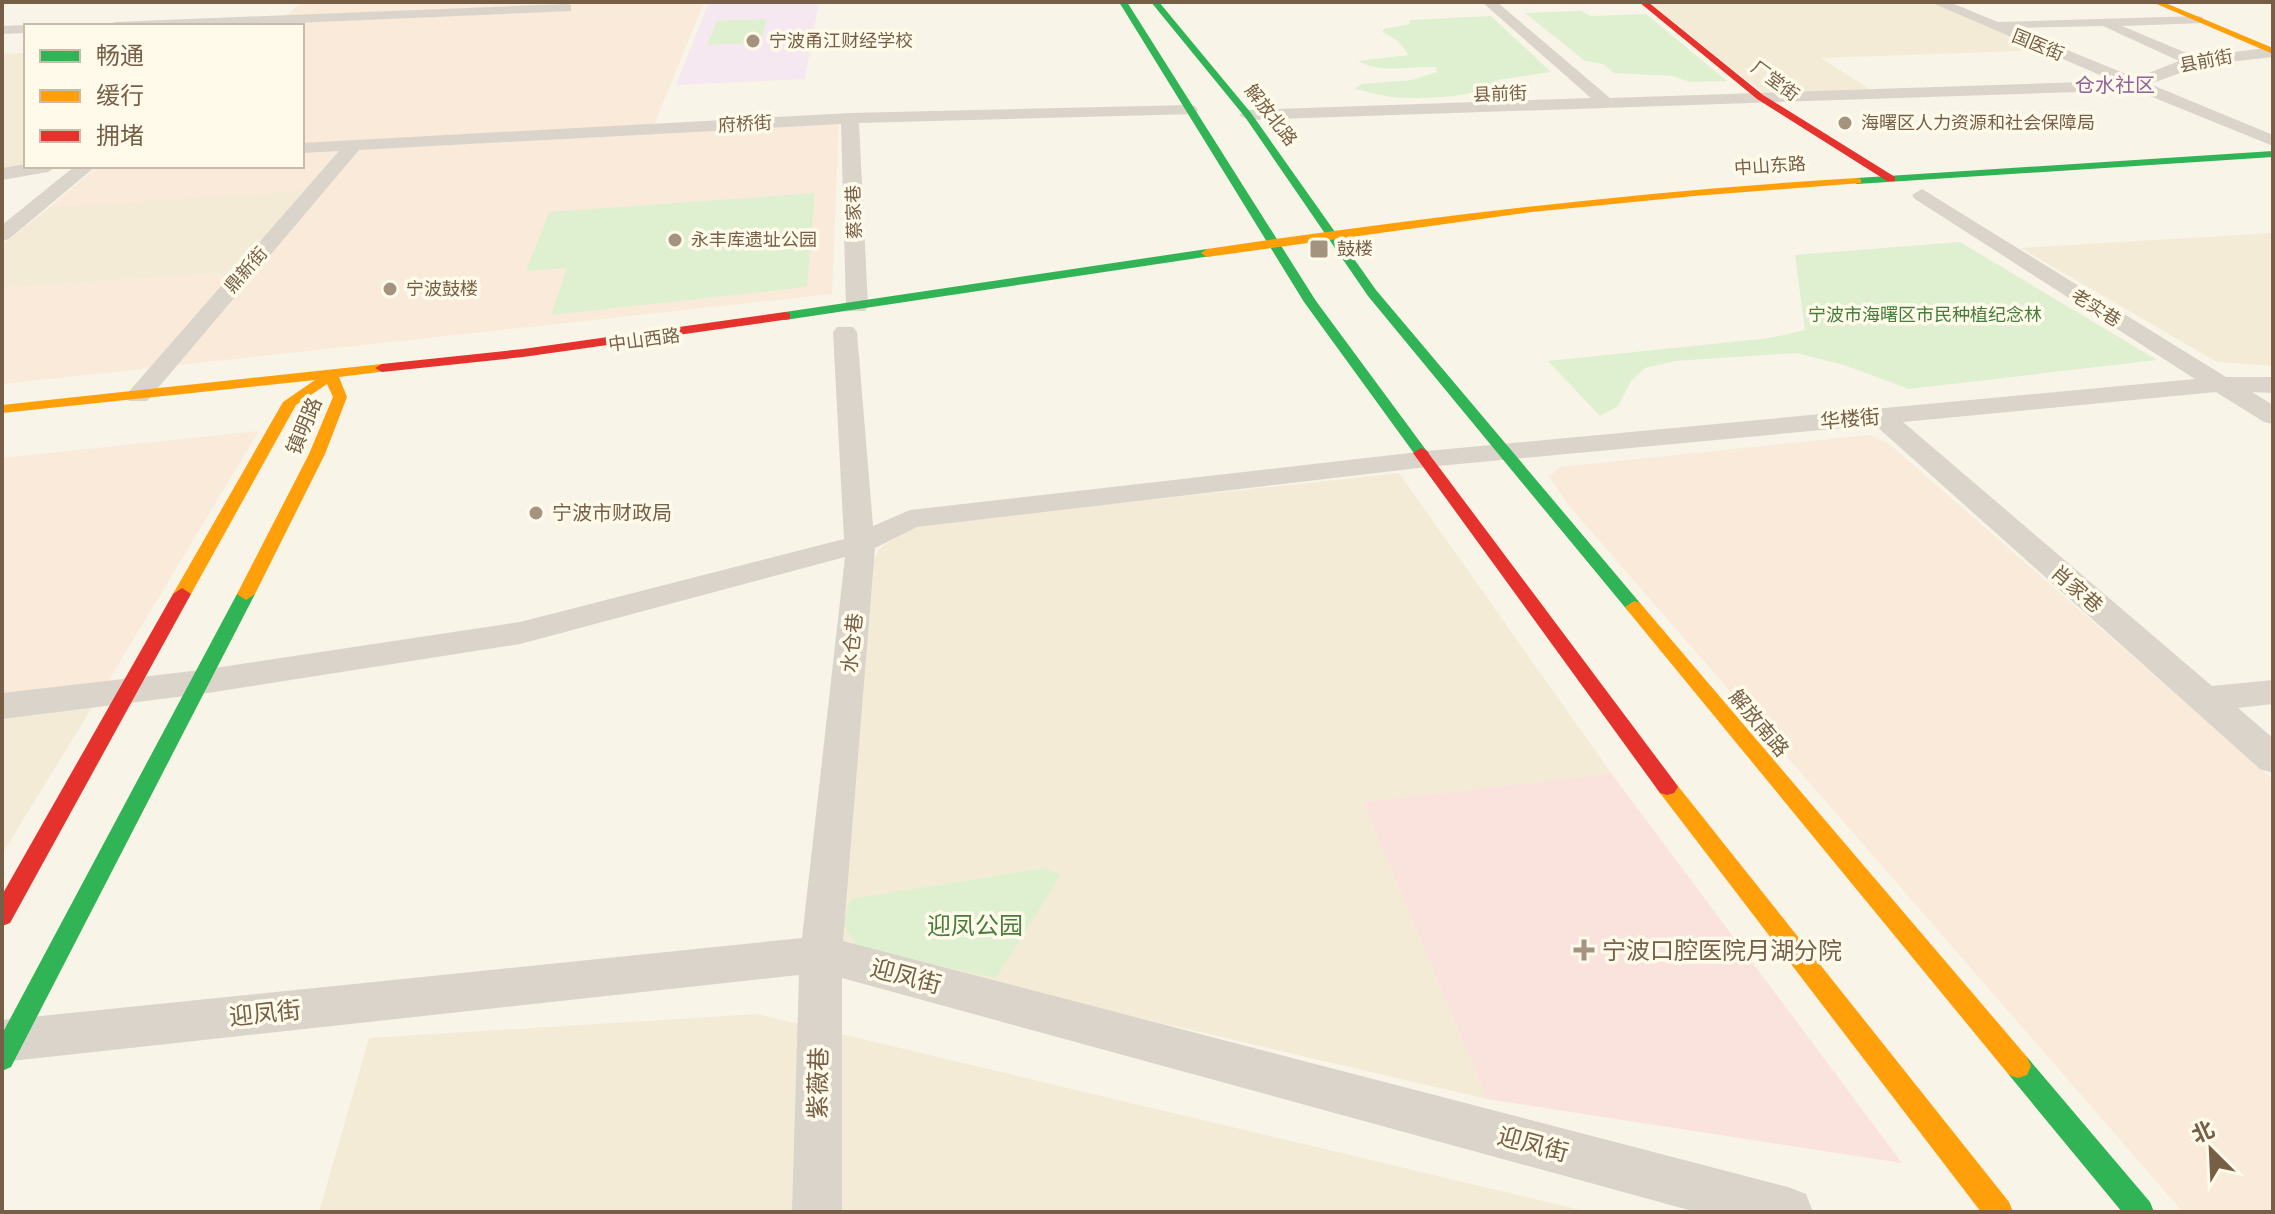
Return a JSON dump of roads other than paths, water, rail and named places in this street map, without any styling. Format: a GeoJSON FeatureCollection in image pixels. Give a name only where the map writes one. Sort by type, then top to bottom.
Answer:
{"type":"FeatureCollection","features":[{"type":"Feature","properties":{"kind":"main road"},"geometry":{"type":"LineString","coordinates":[[1123,2],[1272,241],[1296,266],[1310,302],[1653,770],[1999,1212]]}},
{"type":"Feature","properties":{"kind":"main road","name":"解放北路"},"geometry":{"type":"LineString","coordinates":[[1155,2],[1243,110],[1347,259]]}},
{"type":"Feature","properties":{"kind":"main road","name":"厂堂街"},"geometry":{"type":"LineString","coordinates":[[1643,2],[1760,97],[1891,179]]}},
{"type":"Feature","properties":{"kind":"main road"},"geometry":{"type":"LineString","coordinates":[[2156,2],[2273,51]]}},
{"type":"Feature","properties":{"kind":"main road"},"geometry":{"type":"LineString","coordinates":[[2185,2],[2273,38]]}},
{"type":"Feature","properties":{"kind":"main road","name":"中山东路"},"geometry":{"type":"LineString","coordinates":[[1272,241],[1754,186],[2273,154]]}},
{"type":"Feature","properties":{"kind":"main road"},"geometry":{"type":"LineString","coordinates":[[1914,196],[2273,172]]}},
{"type":"Feature","properties":{"kind":"main road","name":"中山西路"},"geometry":{"type":"LineString","coordinates":[[2,409],[523,353],[849,326],[1272,241]]}},
{"type":"Feature","properties":{"kind":"main road","name":"解放南路"},"geometry":{"type":"LineString","coordinates":[[1347,259],[1503,451],[2140,1212]]}},
{"type":"Feature","properties":{"kind":"main road"},"geometry":{"type":"LineString","coordinates":[[1264,270],[1296,266]]}},
{"type":"Feature","properties":{"kind":"main road","name":"镇明路"},"geometry":{"type":"LineString","coordinates":[[2,916],[290,402],[331,375],[348,396],[201,682],[5,1047]]}},
{"type":"Feature","properties":{"kind":"main road"},"geometry":{"type":"LineString","coordinates":[[260,405],[348,396]]}},
{"type":"Feature","properties":{"kind":"street"},"geometry":{"type":"LineString","coordinates":[[276,23],[302,2]]}},
{"type":"Feature","properties":{"kind":"street"},"geometry":{"type":"LineString","coordinates":[[1489,2],[1599,96]]}},
{"type":"Feature","properties":{"kind":"street","name":"国医街"},"geometry":{"type":"LineString","coordinates":[[1937,2],[2273,141]]}},
{"type":"Feature","properties":{"kind":"street"},"geometry":{"type":"LineString","coordinates":[[222,24],[566,8]]}},
{"type":"Feature","properties":{"kind":"street"},"geometry":{"type":"LineString","coordinates":[[1989,25],[2198,20]]}},
{"type":"Feature","properties":{"kind":"street"},"geometry":{"type":"LineString","coordinates":[[2100,22],[2192,61]]}},
{"type":"Feature","properties":{"kind":"street"},"geometry":{"type":"LineString","coordinates":[[2,30],[24,29]]}},
{"type":"Feature","properties":{"kind":"street","name":"县前街"},"geometry":{"type":"LineString","coordinates":[[1243,110],[1599,96],[1760,97],[2136,85],[2153,74],[2192,61],[2273,51]]}},
{"type":"Feature","properties":{"kind":"street","name":"府桥街"},"geometry":{"type":"LineString","coordinates":[[304,148],[850,118],[1189,110]]}},
{"type":"Feature","properties":{"kind":"street","name":"蔡家巷"},"geometry":{"type":"LineString","coordinates":[[849,326],[850,118]]}},
{"type":"Feature","properties":{"kind":"street","name":"鼎新街"},"geometry":{"type":"LineString","coordinates":[[138,396],[354,145]]}},
{"type":"Feature","properties":{"kind":"street"},"geometry":{"type":"LineString","coordinates":[[2,174],[36,168]]}},
{"type":"Feature","properties":{"kind":"street"},"geometry":{"type":"LineString","coordinates":[[2,235],[85,168]]}},
{"type":"Feature","properties":{"kind":"street","name":"老实巷"},"geometry":{"type":"LineString","coordinates":[[1914,196],[2273,416]]}},
{"type":"Feature","properties":{"kind":"street","name":"水仓巷"},"geometry":{"type":"LineString","coordinates":[[821,954],[860,557],[849,326]]}},
{"type":"Feature","properties":{"kind":"street","name":"华楼街"},"geometry":{"type":"LineString","coordinates":[[2,706],[201,682],[520,633],[859,544],[910,519],[1503,451],[2220,384],[2273,385]]}},
{"type":"Feature","properties":{"kind":"street","name":"肖家巷"},"geometry":{"type":"LineString","coordinates":[[1882,417],[2273,759]]}},
{"type":"Feature","properties":{"kind":"street"},"geometry":{"type":"LineString","coordinates":[[2202,700],[2273,692]]}},
{"type":"Feature","properties":{"kind":"street","name":"迎凤街"},"geometry":{"type":"LineString","coordinates":[[5,1047],[821,954],[1788,1212]]}},
{"type":"Feature","properties":{"kind":"street","name":"紫薇巷"},"geometry":{"type":"LineString","coordinates":[[817,1212],[821,954]]}},
{"type":"Feature","properties":{"kind":"place","name":"宁波甬江财经学校"},"geometry":{"type":"Point","coordinates":[753,41]}},
{"type":"Feature","properties":{"kind":"place","name":"海曙区人力资源和社会保障局"},"geometry":{"type":"Point","coordinates":[1845,123]}},
{"type":"Feature","properties":{"kind":"place","name":"永丰库遗址公园"},"geometry":{"type":"Point","coordinates":[675,240]}},
{"type":"Feature","properties":{"kind":"place","name":"鼓楼"},"geometry":{"type":"Point","coordinates":[1319,249]}},
{"type":"Feature","properties":{"kind":"place","name":"宁波鼓楼"},"geometry":{"type":"Point","coordinates":[390,289]}},
{"type":"Feature","properties":{"kind":"place","name":"宁波市财政局"},"geometry":{"type":"Point","coordinates":[536,513]}},
{"type":"Feature","properties":{"kind":"place","name":"宁波口腔医院月湖分院"},"geometry":{"type":"Point","coordinates":[1584,950]}},
{"type":"Feature","properties":{"kind":"district","name":"仓水社区"},"geometry":{"type":"Point","coordinates":[2115,85]}},
{"type":"Feature","properties":{"kind":"park label","name":"宁波市海曙区市民种植纪念林"},"geometry":{"type":"Point","coordinates":[1925,315]}},
{"type":"Feature","properties":{"kind":"park label","name":"迎凤公园"},"geometry":{"type":"Point","coordinates":[975,925]}}]}
